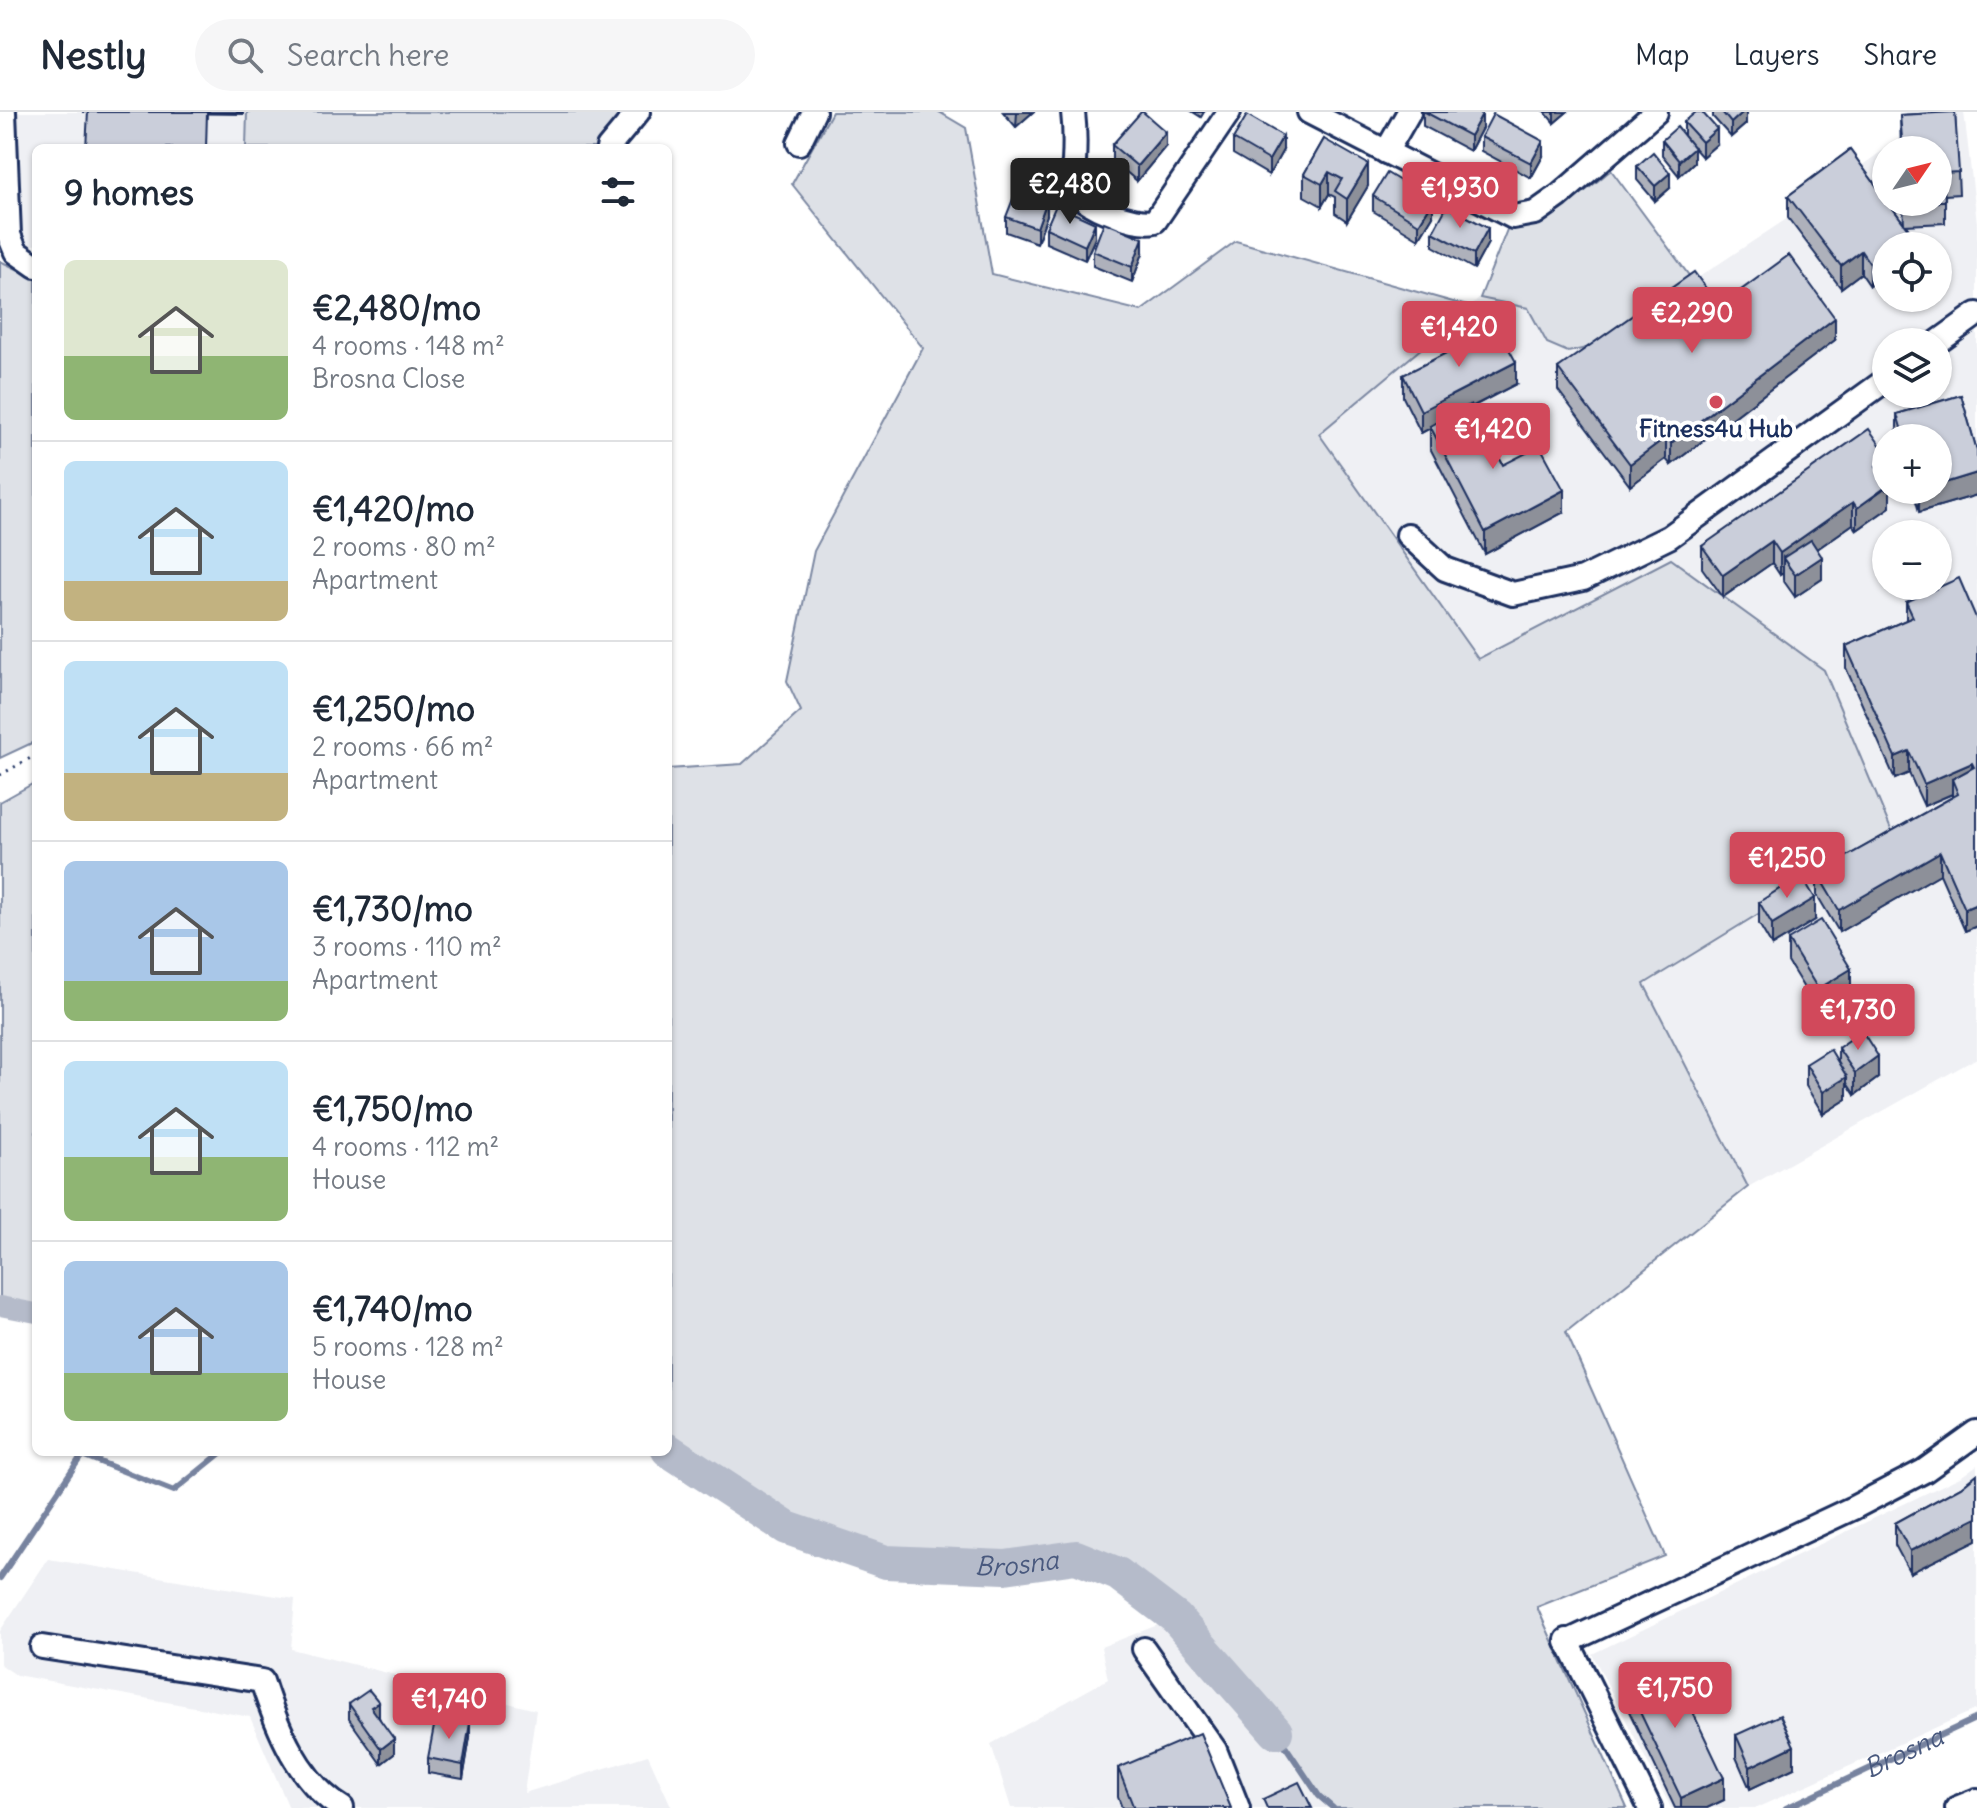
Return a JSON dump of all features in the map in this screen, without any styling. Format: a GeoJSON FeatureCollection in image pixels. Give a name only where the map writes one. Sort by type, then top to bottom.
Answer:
{"type":"FeatureCollection","features":[{"type":"Feature","properties":{"kind":"street"},"geometry":{"type":"LineString","coordinates":[[4,112],[9,235],[16,252],[32,263]]}},
{"type":"Feature","properties":{"kind":"street"},"geometry":{"type":"LineString","coordinates":[[611,144],[638,112]]}},
{"type":"Feature","properties":{"kind":"street"},"geometry":{"type":"LineString","coordinates":[[799,143],[814,112]]}},
{"type":"Feature","properties":{"kind":"street"},"geometry":{"type":"LineString","coordinates":[[1073,112],[1075,134],[1071,182],[1076,193],[1102,210],[1145,224],[1155,221],[1229,112]]}},
{"type":"Feature","properties":{"kind":"street"},"geometry":{"type":"LineString","coordinates":[[1309,112],[1513,217],[1535,213],[1559,196],[1656,112]]}},
{"type":"Feature","properties":{"kind":"street"},"geometry":{"type":"LineString","coordinates":[[1386,152],[1409,112]]}},
{"type":"Feature","properties":{"kind":"street"},"geometry":{"type":"LineString","coordinates":[[1952,332],[1977,314]]}},
{"type":"Feature","properties":{"kind":"street"},"geometry":{"type":"LineString","coordinates":[[1408,535],[1445,569],[1513,594],[1583,579],[1669,537],[1872,390]]}},
{"type":"Feature","properties":{"kind":"street"},"geometry":{"type":"LineString","coordinates":[[1650,1808],[1567,1641],[1853,1508],[1924,1471],[1977,1433]]}},
{"type":"Feature","properties":{"kind":"street"},"geometry":{"type":"LineString","coordinates":[[42,1647],[262,1681],[274,1716],[307,1776],[326,1798],[342,1808]]}},
{"type":"Feature","properties":{"kind":"street"},"geometry":{"type":"LineString","coordinates":[[1144,1649],[1215,1750],[1238,1808]]}},
{"type":"Feature","properties":{"kind":"street"},"geometry":{"type":"LineString","coordinates":[[1957,1808],[1977,1800]]}},
{"type":"Feature","properties":{"kind":"path"},"geometry":{"type":"LineString","coordinates":[[0,775],[32,757]]}},
{"type":"Feature","properties":{"kind":"shaded area"},"geometry":{"type":"Polygon","coordinates":[[[0,112],[247,112],[246,144],[32,144],[32,245],[0,246],[0,112]]]}},
{"type":"Feature","properties":{"kind":"shaded area"},"geometry":{"type":"Polygon","coordinates":[[[247,112],[624,112],[599,144],[246,144],[247,112]]]}},
{"type":"Feature","properties":{"kind":"shaded area"},"geometry":{"type":"Polygon","coordinates":[[[832,112],[939,112],[966,128],[992,274],[1141,311],[1236,241],[1471,307],[1319,434],[1478,659],[1671,559],[1824,670],[1892,832],[1644,984],[1748,1187],[1566,1332],[1665,1556],[1537,1607],[1627,1808],[1333,1808],[1319,1796],[1276,1732],[1176,1618],[1118,1574],[1076,1557],[1005,1567],[886,1562],[787,1528],[672,1453],[672,769],[742,764],[801,711],[787,681],[814,551],[923,348],[792,184],[832,112]]]}},
{"type":"Feature","properties":{"kind":"shaded area"},"geometry":{"type":"Polygon","coordinates":[[[1937,112],[1964,112],[1977,223],[1977,1058],[1748,1187],[1644,984],[1892,833],[1671,559],[1478,659],[1319,434],[1480,298],[1528,308],[1548,344],[1568,352],[1693,281],[1872,158],[1872,216],[1952,216],[1952,136],[1903,136],[1937,112]]]}},
{"type":"Feature","properties":{"kind":"shaded area"},"geometry":{"type":"Polygon","coordinates":[[[1611,170],[1693,281],[1591,347],[1568,352],[1547,343],[1528,308],[1480,298],[1508,227],[1553,213],[1611,170]]]}},
{"type":"Feature","properties":{"kind":"shaded area"},"geometry":{"type":"Polygon","coordinates":[[[0,261],[32,276],[32,743],[0,758],[0,261]]]}},
{"type":"Feature","properties":{"kind":"shaded area"},"geometry":{"type":"Polygon","coordinates":[[[32,784],[32,1307],[0,1300],[0,802],[32,784]]]}},
{"type":"Feature","properties":{"kind":"shaded area"},"geometry":{"type":"Polygon","coordinates":[[[1977,1465],[1977,1709],[1756,1808],[1671,1808],[1592,1654],[1962,1476],[1977,1465]]]}},
{"type":"Feature","properties":{"kind":"shaded area"},"geometry":{"type":"Polygon","coordinates":[[[48,1559],[295,1599],[291,1649],[536,1710],[524,1793],[648,1755],[672,1808],[289,1808],[250,1717],[16,1675],[0,1664],[0,1631],[48,1559]]]}},
{"type":"Feature","properties":{"kind":"shaded area"},"geometry":{"type":"Polygon","coordinates":[[[1176,1618],[1276,1732],[1319,1796],[1333,1808],[1011,1808],[991,1744],[1108,1679],[1101,1647],[1176,1618]]]}},
{"type":"Feature","properties":{"kind":"building"},"geometry":{"type":"Polygon","coordinates":[[[88,112],[207,112],[206,144],[86,144],[88,112]]]}},
{"type":"Feature","properties":{"kind":"building"},"geometry":{"type":"Polygon","coordinates":[[[1141,112],[1166,132],[1137,166],[1112,145],[1141,112]]]}},
{"type":"Feature","properties":{"kind":"building"},"geometry":{"type":"Polygon","coordinates":[[[1425,112],[1479,112],[1482,114],[1470,136],[1425,112]]]}},
{"type":"Feature","properties":{"kind":"building"},"geometry":{"type":"Polygon","coordinates":[[[1696,112],[1702,112],[1717,129],[1702,142],[1684,122],[1696,112]]]}},
{"type":"Feature","properties":{"kind":"building"},"geometry":{"type":"Polygon","coordinates":[[[1722,112],[1743,112],[1731,123],[1722,112]]]}},
{"type":"Feature","properties":{"kind":"building"},"geometry":{"type":"Polygon","coordinates":[[[1955,112],[1959,172],[1952,172],[1952,136],[1902,136],[1900,115],[1955,112]]]}},
{"type":"Feature","properties":{"kind":"building"},"geometry":{"type":"Polygon","coordinates":[[[1493,114],[1543,141],[1531,163],[1481,137],[1493,114]]]}},
{"type":"Feature","properties":{"kind":"building"},"geometry":{"type":"Polygon","coordinates":[[[1247,115],[1283,136],[1269,160],[1233,139],[1247,115]]]}},
{"type":"Feature","properties":{"kind":"building"},"geometry":{"type":"Polygon","coordinates":[[[1677,127],[1694,148],[1679,161],[1662,140],[1677,127]]]}},
{"type":"Feature","properties":{"kind":"building"},"geometry":{"type":"Polygon","coordinates":[[[1324,139],[1368,164],[1347,199],[1335,191],[1342,179],[1329,172],[1322,184],[1304,174],[1324,139]]]}},
{"type":"Feature","properties":{"kind":"building"},"geometry":{"type":"Polygon","coordinates":[[[1850,150],[1872,180],[1872,216],[1898,216],[1910,232],[1872,232],[1872,262],[1870,264],[1861,251],[1841,266],[1788,196],[1850,150]]]}},
{"type":"Feature","properties":{"kind":"building"},"geometry":{"type":"Polygon","coordinates":[[[1653,152],[1670,173],[1655,186],[1637,166],[1653,152]]]}},
{"type":"Feature","properties":{"kind":"building"},"geometry":{"type":"Polygon","coordinates":[[[1387,173],[1433,201],[1419,224],[1373,196],[1387,173]]]}},
{"type":"Feature","properties":{"kind":"building"},"geometry":{"type":"Polygon","coordinates":[[[1017,189],[1047,200],[1037,228],[1006,217],[1017,189]]]}},
{"type":"Feature","properties":{"kind":"building"},"geometry":{"type":"Polygon","coordinates":[[[1056,205],[1095,223],[1085,246],[1046,228],[1056,205]]]}},
{"type":"Feature","properties":{"kind":"building"},"geometry":{"type":"Polygon","coordinates":[[[1447,206],[1488,228],[1474,254],[1433,232],[1447,206]]]}},
{"type":"Feature","properties":{"kind":"building"},"geometry":{"type":"Polygon","coordinates":[[[1104,222],[1143,238],[1132,267],[1093,251],[1104,222]]]}},
{"type":"Feature","properties":{"kind":"building"},"geometry":{"type":"Polygon","coordinates":[[[1789,255],[1835,318],[1671,443],[1666,437],[1630,464],[1558,368],[1694,272],[1719,306],[1789,255]]]}},
{"type":"Feature","properties":{"kind":"building"},"geometry":{"type":"Polygon","coordinates":[[[1497,327],[1516,362],[1421,411],[1403,375],[1497,327]]]}},
{"type":"Feature","properties":{"kind":"building"},"geometry":{"type":"Polygon","coordinates":[[[1961,395],[1977,451],[1977,473],[1952,481],[1952,424],[1900,424],[1897,414],[1917,408],[1952,408],[1952,398],[1961,395]]]}},
{"type":"Feature","properties":{"kind":"building"},"geometry":{"type":"Polygon","coordinates":[[[1471,404],[1503,465],[1540,446],[1564,490],[1485,532],[1430,426],[1471,404]]]}},
{"type":"Feature","properties":{"kind":"building"},"geometry":{"type":"Polygon","coordinates":[[[1869,429],[1872,433],[1872,497],[1857,508],[1853,502],[1780,553],[1772,541],[1723,575],[1702,546],[1869,429]]]}},
{"type":"Feature","properties":{"kind":"building"},"geometry":{"type":"Polygon","coordinates":[[[1811,540],[1822,557],[1795,575],[1783,558],[1811,540]]]}},
{"type":"Feature","properties":{"kind":"building"},"geometry":{"type":"Polygon","coordinates":[[[1959,578],[1977,620],[1977,904],[1965,909],[1940,852],[1839,910],[1817,873],[1958,794],[1952,779],[1974,767],[1972,763],[1924,784],[1909,751],[1895,757],[1846,646],[1913,617],[1906,602],[1910,600],[1952,600],[1952,581],[1959,578]]]}},
{"type":"Feature","properties":{"kind":"building"},"geometry":{"type":"Polygon","coordinates":[[[1801,875],[1815,898],[1772,924],[1759,902],[1801,875]]]}},
{"type":"Feature","properties":{"kind":"building"},"geometry":{"type":"Polygon","coordinates":[[[1821,920],[1851,969],[1818,989],[1788,940],[1821,920]]]}},
{"type":"Feature","properties":{"kind":"building"},"geometry":{"type":"Polygon","coordinates":[[[1862,1031],[1878,1056],[1855,1073],[1838,1048],[1862,1031]]]}},
{"type":"Feature","properties":{"kind":"building"},"geometry":{"type":"Polygon","coordinates":[[[1830,1049],[1847,1077],[1823,1092],[1806,1064],[1830,1049]]]}},
{"type":"Feature","properties":{"kind":"building"},"geometry":{"type":"Polygon","coordinates":[[[1977,1474],[1977,1518],[1910,1551],[1895,1523],[1961,1487],[1977,1474]]]}},
{"type":"Feature","properties":{"kind":"building"},"geometry":{"type":"Polygon","coordinates":[[[1669,1662],[1724,1778],[1681,1798],[1626,1683],[1669,1662]]]}},
{"type":"Feature","properties":{"kind":"building"},"geometry":{"type":"Polygon","coordinates":[[[369,1690],[379,1702],[371,1707],[394,1739],[381,1749],[349,1704],[369,1690]]]}},
{"type":"Feature","properties":{"kind":"building"},"geometry":{"type":"Polygon","coordinates":[[[1780,1715],[1794,1746],[1750,1767],[1736,1735],[1780,1715]]]}},
{"type":"Feature","properties":{"kind":"building"},"geometry":{"type":"Polygon","coordinates":[[[436,1716],[470,1723],[463,1765],[428,1758],[436,1716]]]}},
{"type":"Feature","properties":{"kind":"building"},"geometry":{"type":"Polygon","coordinates":[[[1200,1733],[1231,1808],[1134,1808],[1118,1768],[1200,1733]]]}},
{"type":"Feature","properties":{"kind":"building"},"geometry":{"type":"Polygon","coordinates":[[[1299,1782],[1312,1808],[1267,1808],[1263,1799],[1299,1782]]]}},
{"type":"Feature","properties":{"kind":"waterway"},"geometry":{"type":"LineString","coordinates":[[0,1306],[32,1312]]}},
{"type":"Feature","properties":{"kind":"waterway","name":"Brosna"},"geometry":{"type":"LineString","coordinates":[[672,1453],[787,1528],[886,1562],[1005,1567],[1076,1557],[1118,1574],[1176,1618],[1276,1732]]}},
{"type":"Feature","properties":{"kind":"waterway","name":"Brosna"},"geometry":{"type":"LineString","coordinates":[[0,1578],[81,1456]]}},
{"type":"Feature","properties":{"kind":"waterway","name":"Brosna"},"geometry":{"type":"LineString","coordinates":[[85,1456],[174,1491],[217,1456]]}},
{"type":"Feature","properties":{"kind":"waterway","name":"Brosna"},"geometry":{"type":"LineString","coordinates":[[1786,1808],[1977,1718]]}},
{"type":"Feature","properties":{"kind":"waterway","name":"Brosna"},"geometry":{"type":"LineString","coordinates":[[1276,1732],[1319,1796],[1333,1808]]}},
{"type":"Feature","properties":{"kind":"place","name":"Fitness4u Hub"},"geometry":{"type":"Point","coordinates":[1716,402]}}]}
